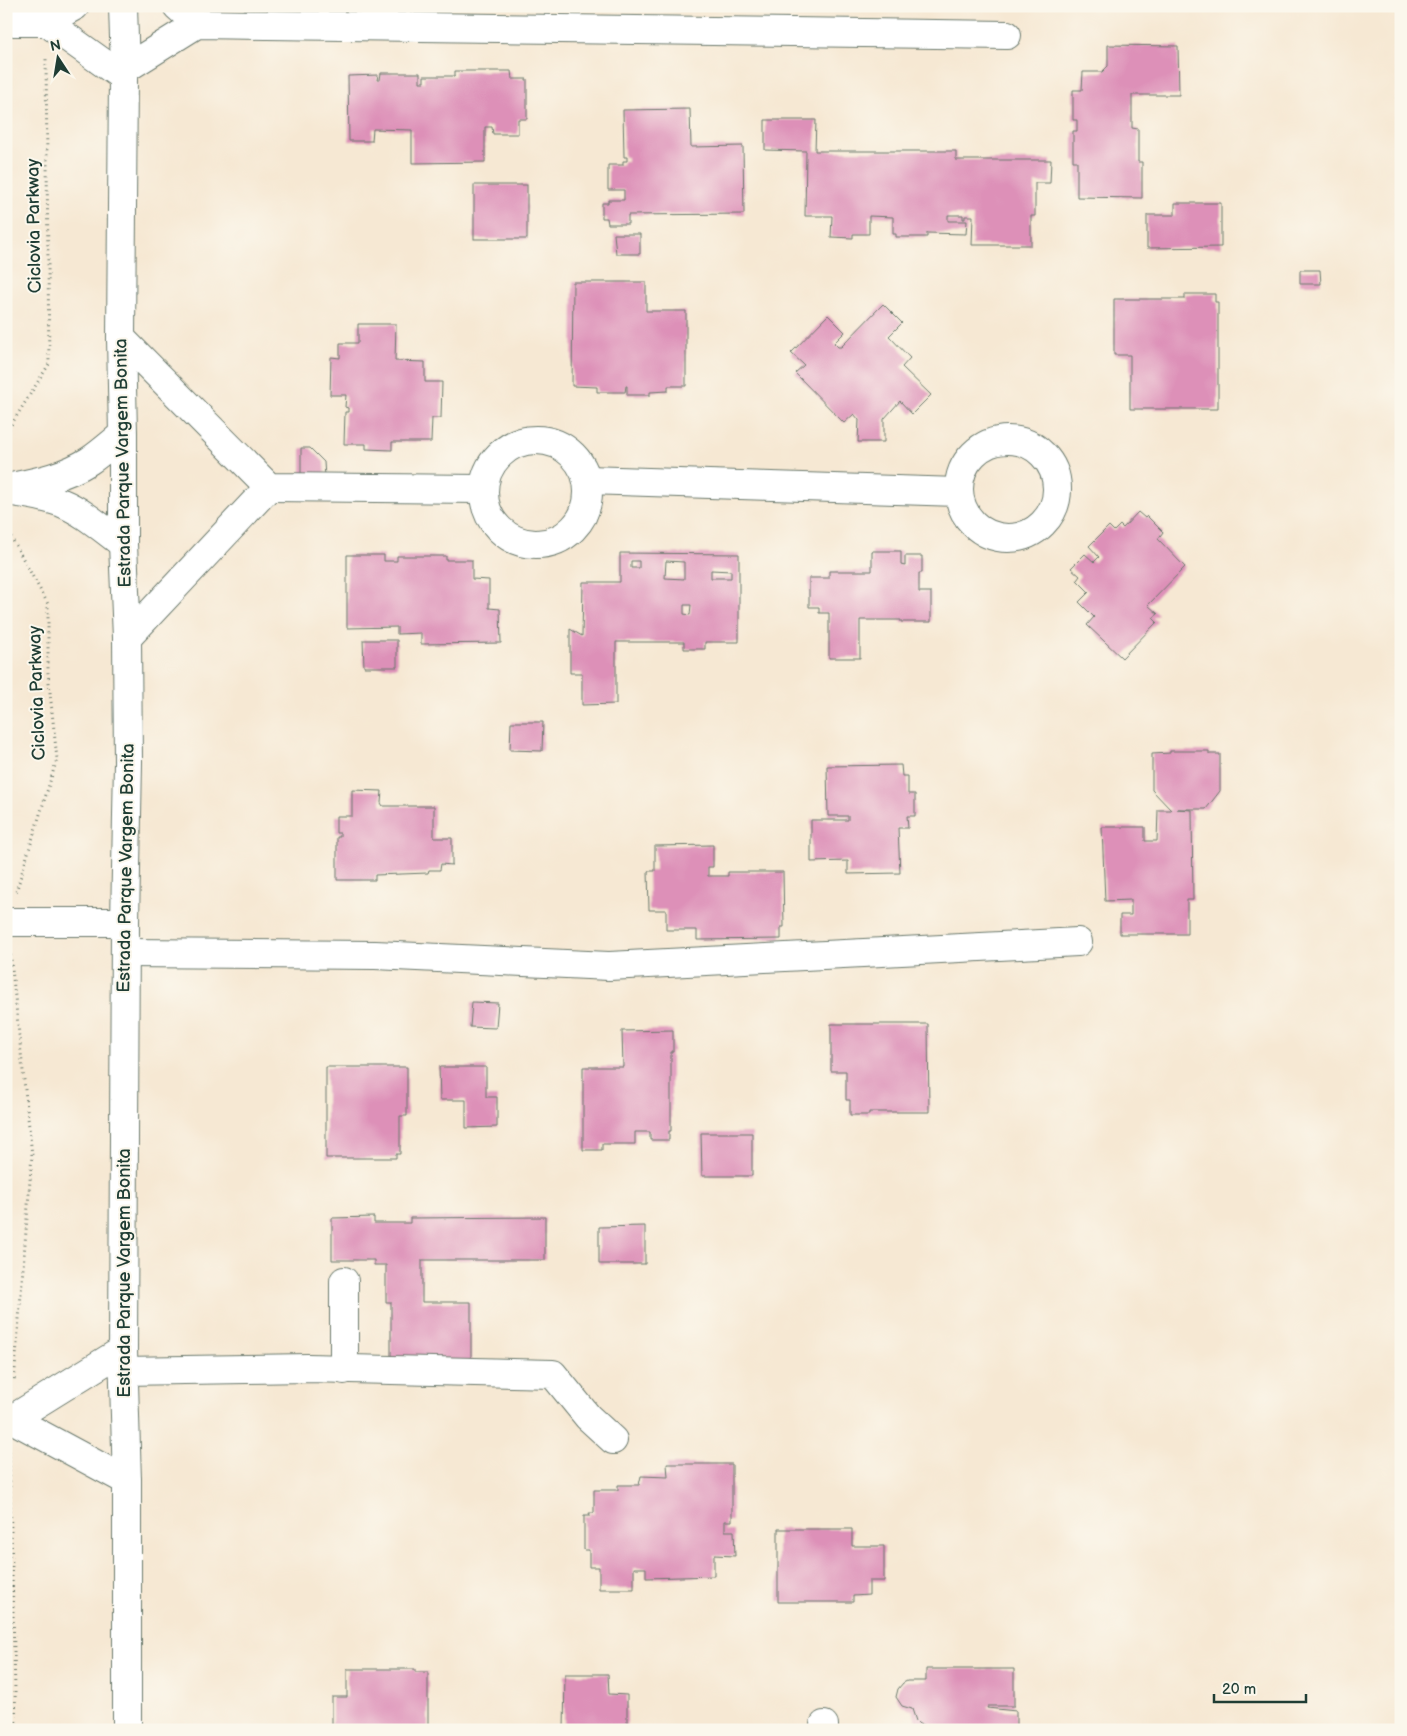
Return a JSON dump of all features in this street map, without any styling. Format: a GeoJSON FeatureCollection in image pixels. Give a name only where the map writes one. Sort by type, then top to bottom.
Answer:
{"type":"FeatureCollection","features":[{"type":"Feature","properties":{"kind":"street"},"geometry":{"type":"LineString","coordinates":[[6,22],[46,22],[75,6]]}},
{"type":"Feature","properties":{"kind":"street","name":"Estrada Parque Vargem Bonita"},"geometry":{"type":"LineString","coordinates":[[123,6],[121,338],[128,762],[125,922],[123,1360],[126,1481],[127,1730]]}},
{"type":"Feature","properties":{"kind":"street"},"geometry":{"type":"LineString","coordinates":[[177,6],[197,24]]}},
{"type":"Feature","properties":{"kind":"street"},"geometry":{"type":"LineString","coordinates":[[46,22],[124,73],[197,24],[1007,35]]}},
{"type":"Feature","properties":{"kind":"street"},"geometry":{"type":"LineString","coordinates":[[121,338],[269,487],[482,489]]}},
{"type":"Feature","properties":{"kind":"street"},"geometry":{"type":"LineString","coordinates":[[6,489],[62,474],[88,461],[123,434]]}},
{"type":"Feature","properties":{"kind":"street"},"geometry":{"type":"LineString","coordinates":[[546,440],[573,454],[588,480],[586,510],[568,534],[540,546],[510,539],[489,519],[482,489],[492,461],[516,442],[546,440]]}},
{"type":"Feature","properties":{"kind":"street"},"geometry":{"type":"LineString","coordinates":[[588,480],[958,492]]}},
{"type":"Feature","properties":{"kind":"street"},"geometry":{"type":"LineString","coordinates":[[127,638],[269,487]]}},
{"type":"Feature","properties":{"kind":"street"},"geometry":{"type":"LineString","coordinates":[[6,489],[63,503],[94,522],[123,544]]}},
{"type":"Feature","properties":{"kind":"street"},"geometry":{"type":"LineString","coordinates":[[8,922],[125,922]]}},
{"type":"Feature","properties":{"kind":"street"},"geometry":{"type":"LineString","coordinates":[[125,954],[375,955],[609,966],[1078,942]]}},
{"type":"Feature","properties":{"kind":"street"},"geometry":{"type":"LineString","coordinates":[[344,1281],[344,1370]]}},
{"type":"Feature","properties":{"kind":"street"},"geometry":{"type":"LineString","coordinates":[[9,1419],[123,1360],[344,1370],[553,1374],[588,1417],[613,1440]]}},
{"type":"Feature","properties":{"kind":"street"},"geometry":{"type":"LineString","coordinates":[[9,1419],[126,1481]]}},
{"type":"Feature","properties":{"kind":"path","name":"Ciclovia Parkway"},"geometry":{"type":"LineString","coordinates":[[6,433],[50,364],[46,22]]}},
{"type":"Feature","properties":{"kind":"path","name":"Ciclovia Parkway"},"geometry":{"type":"LineString","coordinates":[[6,528],[48,604],[48,673],[57,759],[8,922],[32,1155],[9,1419],[16,1730]]}},
{"type":"Feature","properties":{"kind":"building"},"geometry":{"type":"Polygon","coordinates":[[[1108,45],[1178,46],[1179,95],[1132,95],[1132,128],[1138,129],[1138,162],[1142,162],[1142,198],[1077,197],[1077,161],[1073,161],[1073,131],[1077,131],[1077,120],[1073,120],[1073,90],[1082,90],[1083,72],[1102,72],[1108,66],[1108,45]]]}},
{"type":"Feature","properties":{"kind":"building"},"geometry":{"type":"Polygon","coordinates":[[[455,71],[511,71],[512,79],[527,79],[527,119],[518,119],[518,134],[493,134],[492,127],[485,127],[485,162],[412,163],[412,130],[373,129],[372,141],[349,141],[348,76],[378,75],[377,80],[380,80],[381,73],[420,73],[420,82],[424,82],[424,76],[455,76],[455,71]]]}},
{"type":"Feature","properties":{"kind":"building"},"geometry":{"type":"Polygon","coordinates":[[[690,109],[691,147],[743,146],[744,214],[628,215],[628,224],[608,224],[607,218],[602,218],[602,203],[608,203],[608,200],[624,200],[624,190],[608,190],[608,165],[623,165],[623,161],[627,161],[627,157],[624,157],[623,110],[690,109]]]}},
{"type":"Feature","properties":{"kind":"building"},"geometry":{"type":"Polygon","coordinates":[[[765,120],[816,120],[815,151],[956,151],[956,160],[1051,160],[1050,183],[1035,183],[1035,216],[1031,216],[1031,245],[972,245],[973,216],[965,216],[965,219],[963,219],[963,215],[948,215],[948,221],[967,221],[966,234],[927,233],[927,237],[896,237],[896,234],[893,234],[893,217],[869,216],[869,234],[853,234],[853,238],[831,237],[832,216],[805,216],[806,151],[765,150],[765,120]]]}},
{"type":"Feature","properties":{"kind":"building"},"geometry":{"type":"Polygon","coordinates":[[[474,185],[527,185],[527,239],[474,239],[474,185]]]}},
{"type":"Feature","properties":{"kind":"building"},"geometry":{"type":"Polygon","coordinates":[[[1175,203],[1221,203],[1221,247],[1147,248],[1147,215],[1175,215],[1175,203]]]}},
{"type":"Feature","properties":{"kind":"building"},"geometry":{"type":"Polygon","coordinates":[[[614,234],[640,234],[640,254],[616,254],[614,234]]]}},
{"type":"Feature","properties":{"kind":"building"},"geometry":{"type":"Polygon","coordinates":[[[1300,270],[1320,270],[1321,284],[1300,284],[1300,270]]]}},
{"type":"Feature","properties":{"kind":"building"},"geometry":{"type":"Polygon","coordinates":[[[573,282],[646,282],[646,311],[686,311],[686,386],[668,386],[668,391],[650,392],[650,395],[627,395],[627,386],[625,392],[597,392],[597,387],[572,386],[573,282]]]}},
{"type":"Feature","properties":{"kind":"building"},"geometry":{"type":"Polygon","coordinates":[[[1185,294],[1215,294],[1215,302],[1218,302],[1218,409],[1130,409],[1130,355],[1114,355],[1114,299],[1185,299],[1185,294]]]}},
{"type":"Feature","properties":{"kind":"building"},"geometry":{"type":"Polygon","coordinates":[[[883,304],[902,323],[889,336],[910,358],[902,367],[931,395],[912,414],[900,401],[884,419],[884,442],[858,442],[859,420],[854,414],[844,423],[795,373],[804,365],[791,353],[828,315],[845,332],[834,343],[841,347],[883,304]]]}},
{"type":"Feature","properties":{"kind":"building"},"geometry":{"type":"Polygon","coordinates":[[[358,324],[396,324],[395,361],[425,362],[425,382],[442,382],[441,418],[432,418],[431,442],[392,442],[392,450],[366,449],[366,444],[344,444],[345,412],[348,412],[348,408],[345,407],[346,395],[330,395],[331,357],[340,358],[340,343],[358,343],[358,324]]]}},
{"type":"Feature","properties":{"kind":"building"},"geometry":{"type":"Polygon","coordinates":[[[301,448],[310,448],[324,462],[325,477],[301,488],[301,448]]]}},
{"type":"Feature","properties":{"kind":"building"},"geometry":{"type":"Polygon","coordinates":[[[1138,512],[1145,518],[1147,516],[1163,532],[1158,539],[1185,567],[1148,605],[1158,614],[1153,618],[1157,622],[1122,658],[1087,625],[1094,617],[1079,602],[1089,592],[1077,580],[1080,576],[1071,568],[1085,554],[1094,562],[1099,557],[1089,546],[1109,526],[1114,531],[1120,525],[1123,528],[1138,512]]]}},
{"type":"Feature","properties":{"kind":"building"},"geometry":{"type":"Polygon","coordinates":[[[872,551],[901,551],[901,565],[905,566],[905,556],[922,556],[922,573],[919,573],[919,592],[931,592],[931,622],[860,620],[860,658],[829,658],[829,613],[819,613],[819,607],[809,607],[809,578],[829,578],[829,571],[872,571],[872,551]]]}},
{"type":"Feature","properties":{"kind":"building"},"geometry":{"type":"Polygon","coordinates":[[[620,553],[739,554],[739,642],[705,642],[705,649],[684,649],[684,642],[616,642],[616,704],[582,705],[582,673],[570,673],[570,629],[582,636],[583,582],[620,582],[620,553]],[[631,561],[631,568],[639,568],[639,561],[631,561]],[[666,561],[665,578],[684,579],[684,562],[666,561]],[[711,570],[711,578],[731,578],[731,571],[711,570]],[[684,605],[684,614],[690,615],[691,605],[684,605]]]}},
{"type":"Feature","properties":{"kind":"building"},"geometry":{"type":"Polygon","coordinates":[[[347,555],[384,555],[384,561],[397,561],[397,556],[446,556],[446,560],[472,560],[472,579],[489,580],[489,608],[500,609],[501,643],[421,644],[421,633],[397,634],[397,627],[347,628],[347,555]]]}},
{"type":"Feature","properties":{"kind":"building"},"geometry":{"type":"Polygon","coordinates":[[[363,640],[397,640],[397,667],[364,667],[363,640]]]}},
{"type":"Feature","properties":{"kind":"building"},"geometry":{"type":"Polygon","coordinates":[[[511,722],[543,722],[542,751],[510,750],[511,722]]]}},
{"type":"Feature","properties":{"kind":"building"},"geometry":{"type":"Polygon","coordinates":[[[1170,751],[1209,751],[1209,754],[1220,754],[1220,791],[1206,809],[1177,809],[1192,810],[1193,900],[1187,900],[1187,934],[1120,934],[1120,915],[1131,915],[1131,900],[1105,901],[1102,827],[1145,827],[1145,841],[1157,841],[1158,810],[1171,810],[1152,790],[1152,754],[1170,753],[1170,751]]]}},
{"type":"Feature","properties":{"kind":"building"},"geometry":{"type":"Polygon","coordinates":[[[901,765],[902,776],[908,776],[908,794],[915,794],[915,816],[907,816],[908,828],[898,828],[900,873],[848,874],[848,861],[811,862],[811,820],[848,820],[848,816],[828,816],[827,766],[901,765]]]}},
{"type":"Feature","properties":{"kind":"building"},"geometry":{"type":"Polygon","coordinates":[[[352,790],[382,791],[381,803],[383,806],[434,806],[434,838],[452,838],[452,865],[441,864],[440,870],[429,870],[428,873],[375,875],[375,880],[337,880],[337,837],[340,837],[340,833],[336,833],[336,816],[352,816],[352,790]]]}},
{"type":"Feature","properties":{"kind":"building"},"geometry":{"type":"Polygon","coordinates":[[[713,845],[713,867],[708,867],[708,876],[728,876],[728,872],[783,872],[784,927],[781,927],[781,939],[697,940],[697,930],[666,930],[666,910],[649,910],[648,871],[655,871],[655,846],[713,845]]]}},
{"type":"Feature","properties":{"kind":"building"},"geometry":{"type":"Polygon","coordinates":[[[472,1002],[498,1003],[496,1028],[470,1027],[472,1002]]]}},
{"type":"Feature","properties":{"kind":"building"},"geometry":{"type":"Polygon","coordinates":[[[831,1024],[928,1024],[929,1112],[869,1112],[869,1115],[850,1115],[850,1100],[846,1100],[846,1071],[831,1071],[831,1024]]]}},
{"type":"Feature","properties":{"kind":"building"},"geometry":{"type":"Polygon","coordinates":[[[673,1030],[673,1052],[671,1052],[671,1131],[669,1131],[669,1140],[650,1140],[650,1132],[635,1132],[635,1144],[602,1144],[602,1150],[583,1150],[583,1067],[623,1067],[622,1031],[673,1030]]]}},
{"type":"Feature","properties":{"kind":"building"},"geometry":{"type":"Polygon","coordinates":[[[326,1067],[407,1067],[407,1116],[400,1116],[400,1154],[396,1154],[396,1158],[326,1158],[326,1067]]]}},
{"type":"Feature","properties":{"kind":"building"},"geometry":{"type":"Polygon","coordinates":[[[439,1067],[486,1067],[486,1097],[497,1097],[497,1127],[466,1128],[466,1100],[440,1100],[439,1067]]]}},
{"type":"Feature","properties":{"kind":"building"},"geometry":{"type":"Polygon","coordinates":[[[701,1133],[752,1133],[752,1176],[702,1176],[701,1133]]]}},
{"type":"Feature","properties":{"kind":"building"},"geometry":{"type":"Polygon","coordinates":[[[374,1217],[374,1223],[410,1223],[410,1218],[545,1217],[545,1260],[422,1260],[422,1302],[471,1302],[471,1363],[391,1364],[391,1302],[386,1302],[386,1265],[374,1265],[374,1260],[332,1260],[332,1218],[374,1217]]]}},
{"type":"Feature","properties":{"kind":"building"},"geometry":{"type":"Polygon","coordinates":[[[645,1226],[645,1264],[599,1264],[599,1227],[645,1226]]]}},
{"type":"Feature","properties":{"kind":"building"},"geometry":{"type":"Polygon","coordinates":[[[667,1464],[732,1464],[732,1521],[725,1521],[725,1531],[734,1531],[735,1556],[714,1555],[714,1576],[646,1578],[646,1568],[634,1568],[634,1589],[599,1589],[599,1567],[589,1567],[589,1550],[584,1550],[584,1516],[590,1516],[589,1513],[594,1513],[594,1490],[618,1490],[618,1485],[639,1485],[641,1476],[668,1477],[667,1464]]]}},
{"type":"Feature","properties":{"kind":"building"},"geometry":{"type":"Polygon","coordinates":[[[778,1529],[852,1529],[852,1546],[884,1546],[884,1581],[869,1581],[869,1595],[853,1596],[853,1602],[778,1602],[778,1529]]]}},
{"type":"Feature","properties":{"kind":"building"},"geometry":{"type":"Polygon","coordinates":[[[347,1669],[415,1669],[415,1672],[428,1672],[428,1730],[332,1730],[332,1697],[347,1697],[347,1669]]]}},
{"type":"Feature","properties":{"kind":"building"},"geometry":{"type":"Polygon","coordinates":[[[926,1669],[1014,1669],[1014,1706],[988,1706],[987,1708],[1016,1711],[1016,1730],[927,1730],[926,1726],[916,1721],[912,1709],[902,1706],[896,1697],[898,1689],[903,1683],[907,1681],[926,1681],[926,1669]]]}},
{"type":"Feature","properties":{"kind":"building"},"geometry":{"type":"Polygon","coordinates":[[[565,1674],[608,1674],[609,1694],[627,1695],[627,1730],[564,1730],[565,1674]]]}}]}
